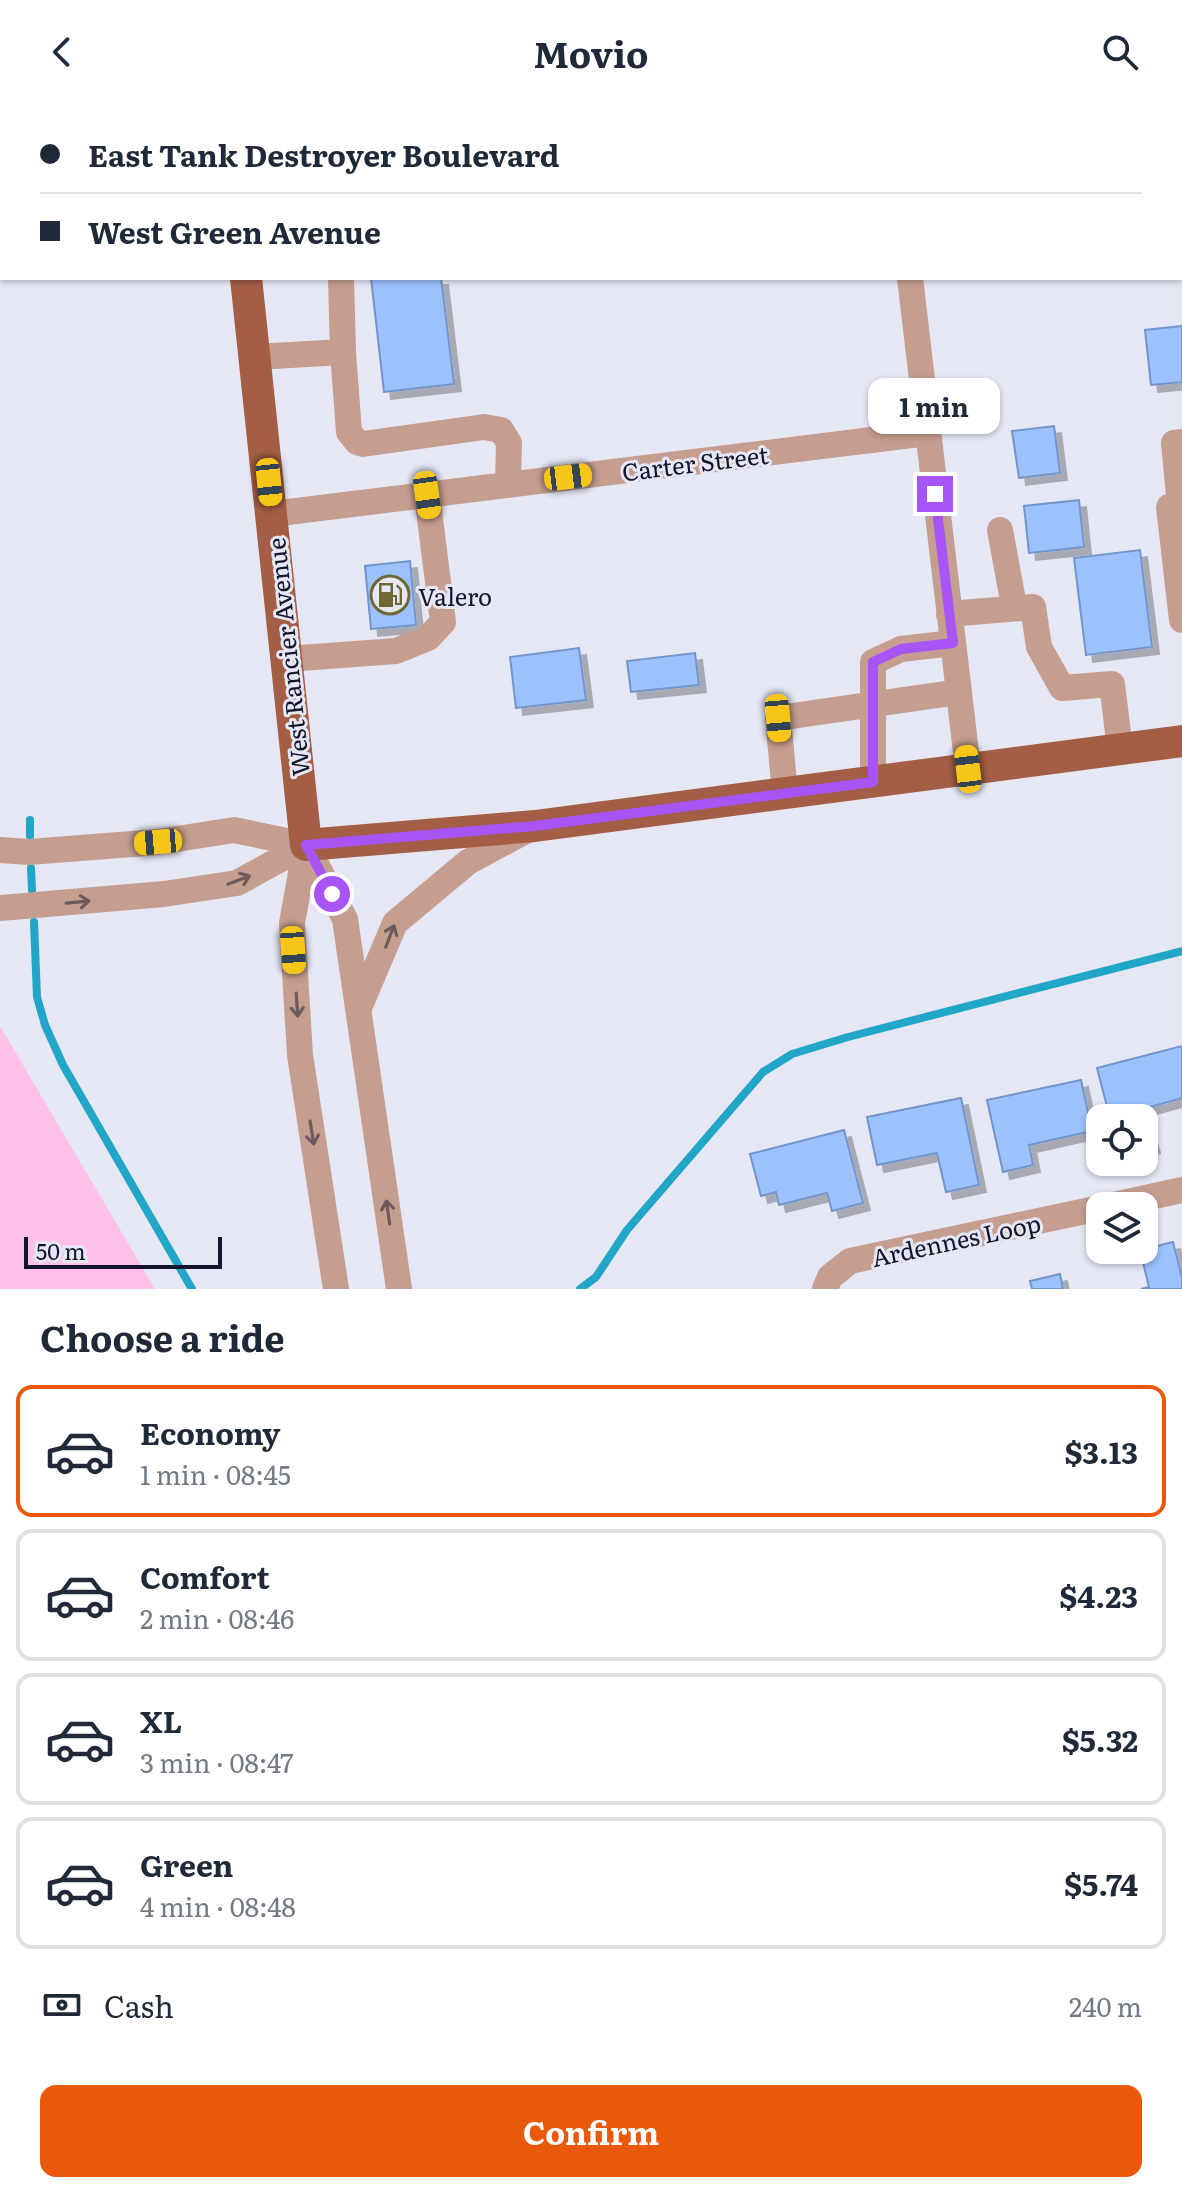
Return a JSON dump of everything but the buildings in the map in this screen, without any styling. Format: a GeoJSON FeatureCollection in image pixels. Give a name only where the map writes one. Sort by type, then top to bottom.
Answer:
{"type":"FeatureCollection","features":[{"type":"Feature","properties":{"kind":"main road","name":"West Rancier Avenue"},"geometry":{"type":"LineString","coordinates":[[246,280],[306,845]]}},
{"type":"Feature","properties":{"kind":"main road"},"geometry":{"type":"LineString","coordinates":[[306,845],[535,826],[1182,741]]}},
{"type":"Feature","properties":{"kind":"street"},"geometry":{"type":"LineString","coordinates":[[341,280],[349,432],[357,442],[363,444],[484,427],[501,430],[509,443],[508,485]]}},
{"type":"Feature","properties":{"kind":"street"},"geometry":{"type":"LineString","coordinates":[[910,280],[968,769]]}},
{"type":"Feature","properties":{"kind":"street"},"geometry":{"type":"LineString","coordinates":[[255,357],[343,352]]}},
{"type":"Feature","properties":{"kind":"street","name":"Carter Street"},"geometry":{"type":"LineString","coordinates":[[272,514],[928,433]]}},
{"type":"Feature","properties":{"kind":"street"},"geometry":{"type":"LineString","coordinates":[[1178,442],[1181,506],[1169,507],[1182,620]]}},
{"type":"Feature","properties":{"kind":"street"},"geometry":{"type":"LineString","coordinates":[[287,659],[396,651],[428,638],[443,622],[427,495]]}},
{"type":"Feature","properties":{"kind":"street"},"geometry":{"type":"LineString","coordinates":[[1000,530],[1014,606]]}},
{"type":"Feature","properties":{"kind":"street"},"geometry":{"type":"LineString","coordinates":[[949,614],[1014,606],[1033,607],[1039,647],[1062,688],[1112,684],[1120,749]]}},
{"type":"Feature","properties":{"kind":"street"},"geometry":{"type":"LineString","coordinates":[[873,782],[873,662],[901,649],[953,643]]}},
{"type":"Feature","properties":{"kind":"street"},"geometry":{"type":"LineString","coordinates":[[785,793],[778,718],[959,692]]}},
{"type":"Feature","properties":{"kind":"street"},"geometry":{"type":"LineString","coordinates":[[359,1008],[395,923],[468,862],[535,826]]}},
{"type":"Feature","properties":{"kind":"street"},"geometry":{"type":"LineString","coordinates":[[0,850],[29,852],[158,842],[234,830],[306,845]]}},
{"type":"Feature","properties":{"kind":"street"},"geometry":{"type":"LineString","coordinates":[[0,908],[164,894],[237,883],[306,845]]}},
{"type":"Feature","properties":{"kind":"street"},"geometry":{"type":"LineString","coordinates":[[306,845],[345,919],[399,1289]]}},
{"type":"Feature","properties":{"kind":"street"},"geometry":{"type":"LineString","coordinates":[[306,845],[292,923],[300,1055],[336,1289]]}},
{"type":"Feature","properties":{"kind":"street"},"geometry":{"type":"LineString","coordinates":[[1158,1195],[1182,1190]]}},
{"type":"Feature","properties":{"kind":"street","name":"Ardennes Loop"},"geometry":{"type":"LineString","coordinates":[[825,1289],[830,1277],[850,1261],[1086,1211]]}},
{"type":"Feature","properties":{"kind":"shaded area"},"geometry":{"type":"Polygon","coordinates":[[[0,1026],[155,1289],[0,1289],[0,1026]]]}},
{"type":"Feature","properties":{"kind":"waterway"},"geometry":{"type":"LineString","coordinates":[[30,820],[30,836]]}},
{"type":"Feature","properties":{"kind":"waterway"},"geometry":{"type":"LineString","coordinates":[[31,868],[32,890]]}},
{"type":"Feature","properties":{"kind":"waterway"},"geometry":{"type":"LineString","coordinates":[[34,922],[37,997],[45,1025],[63,1065],[192,1289]]}},
{"type":"Feature","properties":{"kind":"waterway"},"geometry":{"type":"LineString","coordinates":[[580,1289],[596,1277],[627,1230],[763,1072],[792,1054],[1182,951]]}},
{"type":"Feature","properties":{"kind":"place","name":"Valero"},"geometry":{"type":"Point","coordinates":[390,595]}},
{"type":"Feature","properties":{"kind":"route"},"geometry":{"type":"LineString","coordinates":[[332,894],[306,845],[535,826],[873,782],[873,662],[901,649],[953,643],[935,494]]}}]}
